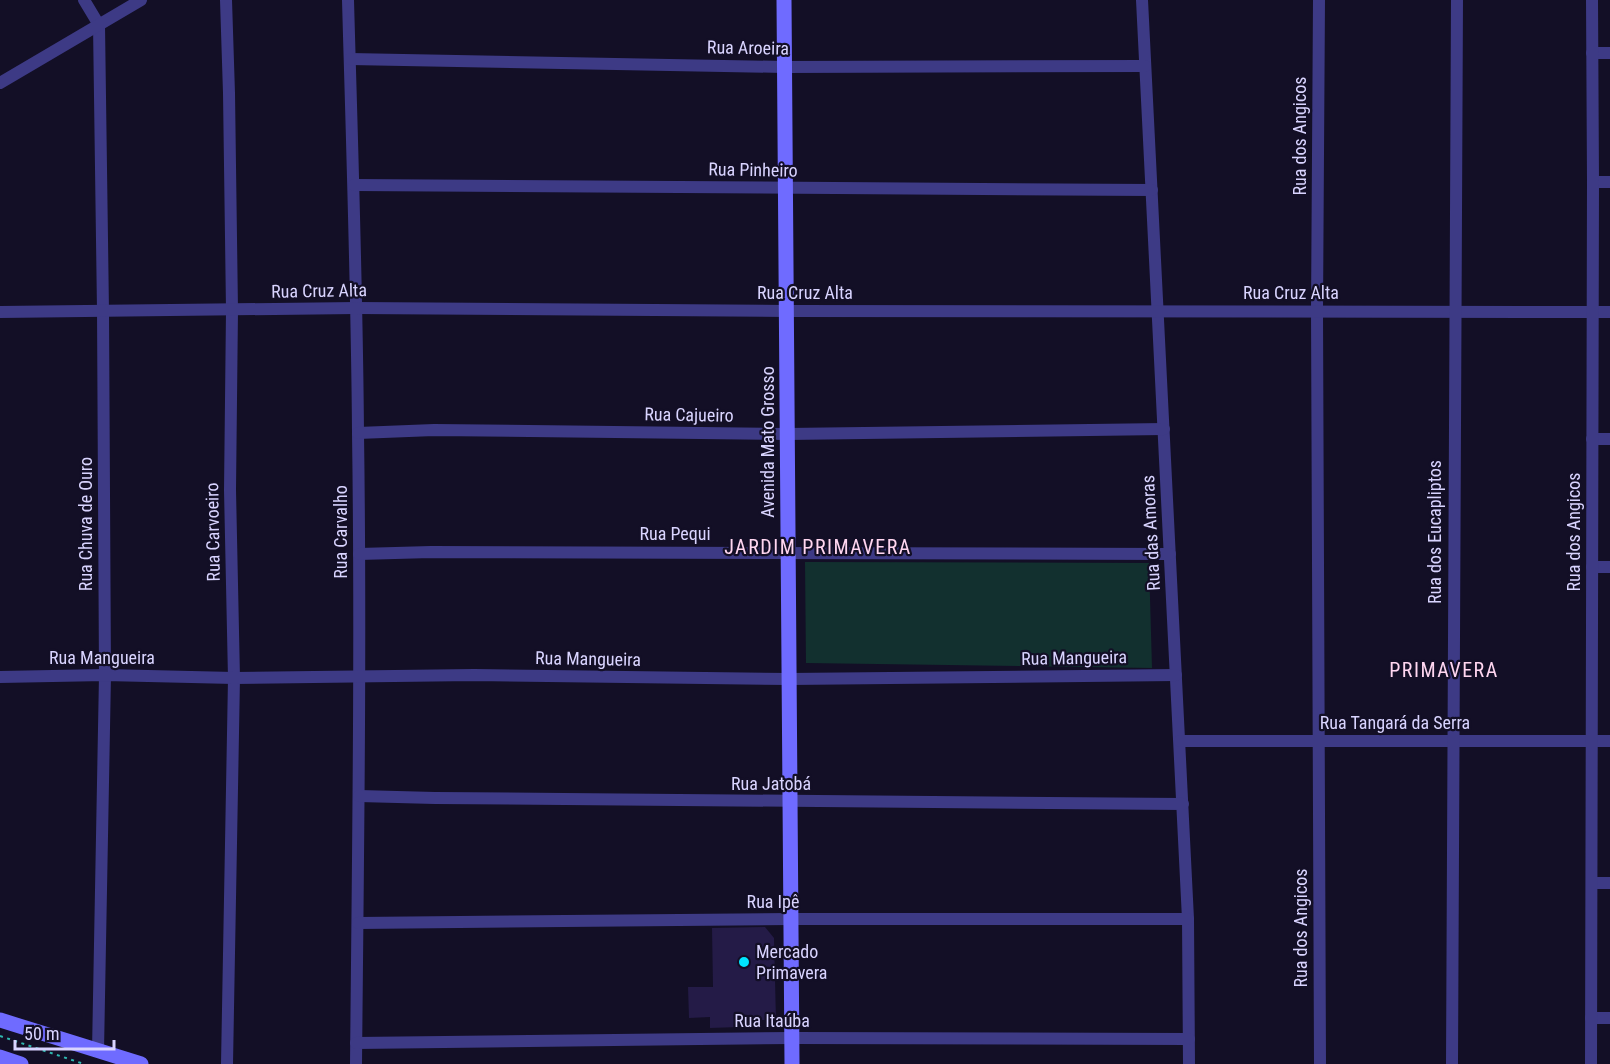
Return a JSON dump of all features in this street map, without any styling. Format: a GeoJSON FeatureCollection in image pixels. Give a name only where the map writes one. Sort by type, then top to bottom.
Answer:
{"type":"FeatureCollection","features":[{"type":"Feature","properties":{"kind":"street"},"geometry":{"type":"LineString","coordinates":[[84,0],[99,25]]}},
{"type":"Feature","properties":{"kind":"street"},"geometry":{"type":"LineString","coordinates":[[0,83],[141,0]]}},
{"type":"Feature","properties":{"kind":"street","name":"Rua Carvoeiro"},"geometry":{"type":"LineString","coordinates":[[226,0],[232,310],[230,490],[234,678],[227,1064]]}},
{"type":"Feature","properties":{"kind":"street","name":"Rua Carvalho"},"geometry":{"type":"LineString","coordinates":[[348,0],[354,185],[360,676],[356,1064]]}},
{"type":"Feature","properties":{"kind":"street","name":"Avenida Mato Grosso"},"geometry":{"type":"LineString","coordinates":[[784,0],[792,1064]]}},
{"type":"Feature","properties":{"kind":"street","name":"Rua das Amoras"},"geometry":{"type":"LineString","coordinates":[[1142,0],[1183,804],[1188,919],[1189,1064]]}},
{"type":"Feature","properties":{"kind":"street","name":"Rua dos Angicos"},"geometry":{"type":"LineString","coordinates":[[1319,0],[1317,311],[1320,1064]]}},
{"type":"Feature","properties":{"kind":"street","name":"Rua dos Eucapliptos"},"geometry":{"type":"LineString","coordinates":[[1452,1064],[1457,0]]}},
{"type":"Feature","properties":{"kind":"street","name":"Rua dos Angicos"},"geometry":{"type":"LineString","coordinates":[[1592,0],[1592,1064]]}},
{"type":"Feature","properties":{"kind":"street","name":"Rua Chuva de Ouro"},"geometry":{"type":"LineString","coordinates":[[99,25],[107,1056]]}},
{"type":"Feature","properties":{"kind":"street"},"geometry":{"type":"LineString","coordinates":[[1592,53],[1610,53]]}},
{"type":"Feature","properties":{"kind":"street","name":"Rua Aroeira"},"geometry":{"type":"LineString","coordinates":[[350,59],[784,67],[1146,66]]}},
{"type":"Feature","properties":{"kind":"street"},"geometry":{"type":"LineString","coordinates":[[1593,182],[1610,182]]}},
{"type":"Feature","properties":{"kind":"street","name":"Rua Pinheiro"},"geometry":{"type":"LineString","coordinates":[[354,185],[1152,190]]}},
{"type":"Feature","properties":{"kind":"street","name":"Rua Cruz Alta"},"geometry":{"type":"LineString","coordinates":[[0,312],[356,308],[1610,312]]}},
{"type":"Feature","properties":{"kind":"street","name":"Rua Cajueiro"},"geometry":{"type":"LineString","coordinates":[[358,433],[446,430],[787,434],[1164,429]]}},
{"type":"Feature","properties":{"kind":"street"},"geometry":{"type":"LineString","coordinates":[[1592,439],[1610,439]]}},
{"type":"Feature","properties":{"kind":"street","name":"Rua Pequi"},"geometry":{"type":"LineString","coordinates":[[359,554],[431,552],[1170,554]]}},
{"type":"Feature","properties":{"kind":"street"},"geometry":{"type":"LineString","coordinates":[[1592,567],[1610,567]]}},
{"type":"Feature","properties":{"kind":"street","name":"Rua Mangueira"},"geometry":{"type":"LineString","coordinates":[[0,677],[105,675],[234,678],[360,676],[789,679],[1176,675]]}},
{"type":"Feature","properties":{"kind":"street","name":"Rua Tangará da Serra"},"geometry":{"type":"LineString","coordinates":[[1180,741],[1610,741]]}},
{"type":"Feature","properties":{"kind":"street","name":"Rua Jatobá"},"geometry":{"type":"LineString","coordinates":[[359,795],[790,802],[1183,804]]}},
{"type":"Feature","properties":{"kind":"street"},"geometry":{"type":"LineString","coordinates":[[1593,883],[1610,883]]}},
{"type":"Feature","properties":{"kind":"street","name":"Rua Ipê"},"geometry":{"type":"LineString","coordinates":[[358,923],[791,919],[1188,919]]}},
{"type":"Feature","properties":{"kind":"street"},"geometry":{"type":"LineString","coordinates":[[1591,1018],[1610,1018]]}},
{"type":"Feature","properties":{"kind":"street"},"geometry":{"type":"LineString","coordinates":[[0,1020],[107,1056],[141,1064]]}},
{"type":"Feature","properties":{"kind":"street","name":"Rua Itaúba"},"geometry":{"type":"LineString","coordinates":[[356,1043],[792,1038],[1189,1040]]}},
{"type":"Feature","properties":{"kind":"path"},"geometry":{"type":"LineString","coordinates":[[0,1036],[84,1064]]}},
{"type":"Feature","properties":{"kind":"green space"},"geometry":{"type":"Polygon","coordinates":[[[805,562],[1149,563],[1152,668],[806,663],[805,562]]]}},
{"type":"Feature","properties":{"kind":"building","name":"Mercado Primavera"},"geometry":{"type":"Polygon","coordinates":[[[765,927],[774,938],[776,1020],[739,1020],[739,1027],[710,1028],[710,1017],[689,1018],[688,987],[713,987],[712,928],[765,927]]]}},
{"type":"Feature","properties":{"kind":"place","name":"Mercado Primavera"},"geometry":{"type":"Point","coordinates":[744,962]}},
{"type":"Feature","properties":{"kind":"district","name":"JARDIM PRIMAVERA"},"geometry":{"type":"Point","coordinates":[818,547]}},
{"type":"Feature","properties":{"kind":"district","name":"PRIMAVERA"},"geometry":{"type":"Point","coordinates":[1444,670]}}]}
